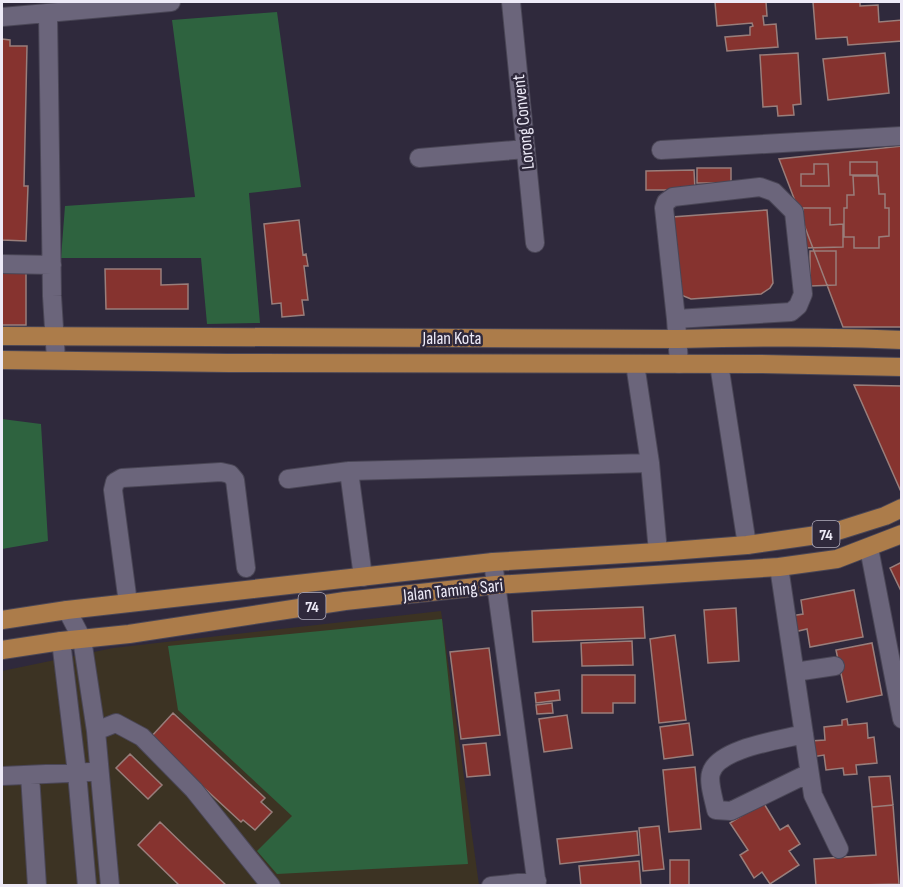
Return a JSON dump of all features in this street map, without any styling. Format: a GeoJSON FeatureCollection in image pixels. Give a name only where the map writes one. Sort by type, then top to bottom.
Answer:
{"type":"FeatureCollection","features":[{"type":"Feature","properties":{"kind":"main road","name":"Jalan Kota"},"geometry":{"type":"LineString","coordinates":[[2,336],[678,339],[760,337],[902,340]]}},
{"type":"Feature","properties":{"kind":"main road","name":"Jalan Kota"},"geometry":{"type":"LineString","coordinates":[[2,360],[902,367]]}},
{"type":"Feature","properties":{"kind":"main road","name":"Jalan Taming Sari"},"geometry":{"type":"LineString","coordinates":[[2,620],[67,610],[493,562],[747,545],[831,533],[885,516],[902,508]]}},
{"type":"Feature","properties":{"kind":"main road","name":"Jalan Taming Sari"},"geometry":{"type":"LineString","coordinates":[[2,650],[129,634],[345,601],[495,585],[779,567],[837,559],[902,534]]}},
{"type":"Feature","properties":{"kind":"street"},"geometry":{"type":"LineString","coordinates":[[2,17],[171,2]]}},
{"type":"Feature","properties":{"kind":"street","name":"Lorong Convent"},"geometry":{"type":"LineString","coordinates":[[511,2],[536,243]]}},
{"type":"Feature","properties":{"kind":"street"},"geometry":{"type":"LineString","coordinates":[[48,14],[52,265],[56,360]]}},
{"type":"Feature","properties":{"kind":"street"},"geometry":{"type":"LineString","coordinates":[[661,150],[902,136]]}},
{"type":"Feature","properties":{"kind":"street"},"geometry":{"type":"LineString","coordinates":[[419,158],[526,149]]}},
{"type":"Feature","properties":{"kind":"street"},"geometry":{"type":"LineString","coordinates":[[676,319],[784,313],[791,312],[798,306],[803,294],[794,212],[774,192],[760,187],[673,197],[666,202],[664,208],[679,364]]}},
{"type":"Feature","properties":{"kind":"street"},"geometry":{"type":"LineString","coordinates":[[2,264],[52,265]]}},
{"type":"Feature","properties":{"kind":"street"},"geometry":{"type":"LineString","coordinates":[[784,313],[786,339]]}},
{"type":"Feature","properties":{"kind":"street"},"geometry":{"type":"LineString","coordinates":[[635,364],[650,463],[658,552]]}},
{"type":"Feature","properties":{"kind":"street"},"geometry":{"type":"LineString","coordinates":[[719,364],[747,545]]}},
{"type":"Feature","properties":{"kind":"street"},"geometry":{"type":"LineString","coordinates":[[288,479],[349,471],[650,463]]}},
{"type":"Feature","properties":{"kind":"street"},"geometry":{"type":"LineString","coordinates":[[349,471],[363,577]]}},
{"type":"Feature","properties":{"kind":"street"},"geometry":{"type":"LineString","coordinates":[[128,603],[112,490],[115,482],[122,478],[221,472],[230,474],[235,480],[246,568]]}},
{"type":"Feature","properties":{"kind":"street"},"geometry":{"type":"LineString","coordinates":[[869,548],[902,719]]}},
{"type":"Feature","properties":{"kind":"street"},"geometry":{"type":"LineString","coordinates":[[491,885],[537,883],[493,562]]}},
{"type":"Feature","properties":{"kind":"street"},"geometry":{"type":"LineString","coordinates":[[779,567],[813,795],[839,849]]}},
{"type":"Feature","properties":{"kind":"street"},"geometry":{"type":"LineString","coordinates":[[67,610],[82,639],[96,731],[110,885]]}},
{"type":"Feature","properties":{"kind":"street"},"geometry":{"type":"LineString","coordinates":[[61,641],[77,773],[87,885]]}},
{"type":"Feature","properties":{"kind":"street"},"geometry":{"type":"LineString","coordinates":[[795,672],[835,666]]}},
{"type":"Feature","properties":{"kind":"street"},"geometry":{"type":"LineString","coordinates":[[96,731],[116,723],[142,737],[194,790],[272,885]]}},
{"type":"Feature","properties":{"kind":"street"},"geometry":{"type":"LineString","coordinates":[[804,734],[745,748],[717,761],[710,774],[716,810],[731,811],[810,773]]}},
{"type":"Feature","properties":{"kind":"street"},"geometry":{"type":"LineString","coordinates":[[2,776],[100,771]]}},
{"type":"Feature","properties":{"kind":"street"},"geometry":{"type":"LineString","coordinates":[[30,775],[37,885]]}},
{"type":"Feature","properties":{"kind":"shaded area"},"geometry":{"type":"Polygon","coordinates":[[[441,611],[479,885],[2,886],[2,671],[113,648],[441,611]]]}},
{"type":"Feature","properties":{"kind":"green space"},"geometry":{"type":"Polygon","coordinates":[[[277,12],[301,187],[249,193],[260,323],[207,324],[201,258],[61,258],[65,206],[195,197],[172,20],[277,12]]]}},
{"type":"Feature","properties":{"kind":"green space"},"geometry":{"type":"Polygon","coordinates":[[[2,419],[41,424],[48,541],[2,549],[2,419]]]}},
{"type":"Feature","properties":{"kind":"green space"},"geometry":{"type":"Polygon","coordinates":[[[442,619],[468,864],[277,874],[257,851],[292,816],[178,710],[168,646],[442,619]]]}},
{"type":"Feature","properties":{"kind":"building"},"geometry":{"type":"Polygon","coordinates":[[[715,2],[766,2],[767,16],[763,16],[764,25],[776,24],[778,47],[727,51],[725,37],[750,35],[750,27],[753,26],[752,23],[717,26],[715,2]]]}},
{"type":"Feature","properties":{"kind":"building"},"geometry":{"type":"Polygon","coordinates":[[[813,2],[860,2],[860,6],[878,5],[879,22],[902,20],[902,41],[848,45],[847,37],[816,39],[813,2]]]}},
{"type":"Feature","properties":{"kind":"building"},"geometry":{"type":"Polygon","coordinates":[[[2,39],[10,40],[10,46],[27,46],[24,186],[28,186],[26,241],[2,240],[2,39]]]}},
{"type":"Feature","properties":{"kind":"building"},"geometry":{"type":"Polygon","coordinates":[[[798,53],[801,104],[793,105],[794,115],[778,116],[777,106],[763,107],[760,55],[798,53]]]}},
{"type":"Feature","properties":{"kind":"building"},"geometry":{"type":"Polygon","coordinates":[[[885,53],[889,93],[828,100],[823,59],[885,53]]]}},
{"type":"Feature","properties":{"kind":"building"},"geometry":{"type":"Polygon","coordinates":[[[902,146],[902,327],[843,327],[779,159],[902,146]]]}},
{"type":"Feature","properties":{"kind":"building"},"geometry":{"type":"Polygon","coordinates":[[[850,162],[877,162],[877,175],[850,175],[850,162]]]}},
{"type":"Feature","properties":{"kind":"building"},"geometry":{"type":"Polygon","coordinates":[[[814,164],[828,164],[829,186],[801,186],[801,174],[814,174],[814,164]]]}},
{"type":"Feature","properties":{"kind":"building"},"geometry":{"type":"Polygon","coordinates":[[[697,168],[731,168],[731,183],[697,183],[697,168]]]}},
{"type":"Feature","properties":{"kind":"building"},"geometry":{"type":"Polygon","coordinates":[[[694,170],[695,190],[646,190],[646,171],[694,170]]]}},
{"type":"Feature","properties":{"kind":"building"},"geometry":{"type":"Polygon","coordinates":[[[853,176],[878,176],[879,194],[885,194],[885,208],[889,208],[889,236],[879,237],[879,248],[854,248],[854,237],[844,237],[844,208],[847,208],[847,195],[854,195],[853,176]]]}},
{"type":"Feature","properties":{"kind":"building"},"geometry":{"type":"Polygon","coordinates":[[[803,208],[830,208],[830,225],[843,224],[843,247],[804,248],[803,208]]]}},
{"type":"Feature","properties":{"kind":"building"},"geometry":{"type":"Polygon","coordinates":[[[767,210],[773,283],[770,288],[761,294],[691,299],[681,295],[672,217],[767,210]]]}},
{"type":"Feature","properties":{"kind":"building"},"geometry":{"type":"Polygon","coordinates":[[[299,220],[303,255],[306,254],[308,266],[304,266],[308,300],[302,300],[304,315],[282,317],[281,303],[272,304],[264,224],[299,220]]]}},
{"type":"Feature","properties":{"kind":"building"},"geometry":{"type":"Polygon","coordinates":[[[810,251],[836,251],[836,285],[810,286],[810,251]]]}},
{"type":"Feature","properties":{"kind":"building"},"geometry":{"type":"Polygon","coordinates":[[[2,269],[26,269],[26,325],[2,325],[2,269]]]}},
{"type":"Feature","properties":{"kind":"building"},"geometry":{"type":"Polygon","coordinates":[[[105,269],[161,269],[161,285],[188,284],[188,309],[106,309],[105,269]]]}},
{"type":"Feature","properties":{"kind":"building"},"geometry":{"type":"Polygon","coordinates":[[[854,385],[902,386],[902,494],[854,385]]]}},
{"type":"Feature","properties":{"kind":"building"},"geometry":{"type":"Polygon","coordinates":[[[902,562],[902,593],[890,568],[902,562]]]}},
{"type":"Feature","properties":{"kind":"building"},"geometry":{"type":"Polygon","coordinates":[[[854,590],[863,637],[810,647],[807,629],[794,632],[790,616],[803,614],[801,600],[854,590]]]}},
{"type":"Feature","properties":{"kind":"building"},"geometry":{"type":"Polygon","coordinates":[[[643,607],[645,638],[533,642],[532,611],[643,607]]]}},
{"type":"Feature","properties":{"kind":"building"},"geometry":{"type":"Polygon","coordinates":[[[736,608],[739,661],[708,663],[704,610],[736,608]]]}},
{"type":"Feature","properties":{"kind":"building"},"geometry":{"type":"Polygon","coordinates":[[[675,635],[686,720],[659,723],[650,639],[675,635]]]}},
{"type":"Feature","properties":{"kind":"building"},"geometry":{"type":"Polygon","coordinates":[[[632,641],[633,665],[582,666],[581,643],[632,641]]]}},
{"type":"Feature","properties":{"kind":"building"},"geometry":{"type":"Polygon","coordinates":[[[872,643],[882,695],[847,702],[836,650],[872,643]]]}},
{"type":"Feature","properties":{"kind":"building"},"geometry":{"type":"Polygon","coordinates":[[[489,648],[500,735],[461,739],[450,652],[489,648]]]}},
{"type":"Feature","properties":{"kind":"building"},"geometry":{"type":"Polygon","coordinates":[[[582,675],[635,675],[635,703],[613,703],[613,713],[582,713],[582,675]]]}},
{"type":"Feature","properties":{"kind":"building"},"geometry":{"type":"Polygon","coordinates":[[[559,690],[560,700],[536,703],[535,693],[559,690]]]}},
{"type":"Feature","properties":{"kind":"building"},"geometry":{"type":"Polygon","coordinates":[[[552,703],[553,713],[537,714],[536,705],[552,703]]]}},
{"type":"Feature","properties":{"kind":"building"},"geometry":{"type":"Polygon","coordinates":[[[173,713],[265,798],[261,802],[272,812],[255,830],[243,820],[241,822],[150,738],[173,713]]]}},
{"type":"Feature","properties":{"kind":"building"},"geometry":{"type":"Polygon","coordinates":[[[567,715],[572,748],[544,752],[539,719],[567,715]]]}},
{"type":"Feature","properties":{"kind":"building"},"geometry":{"type":"Polygon","coordinates":[[[847,719],[848,725],[867,723],[868,738],[874,737],[877,763],[856,765],[857,774],[844,775],[843,768],[826,770],[824,755],[812,757],[810,741],[825,740],[824,727],[842,725],[842,720],[847,719]]]}},
{"type":"Feature","properties":{"kind":"building"},"geometry":{"type":"Polygon","coordinates":[[[689,723],[693,755],[664,759],[660,727],[689,723]]]}},
{"type":"Feature","properties":{"kind":"building"},"geometry":{"type":"Polygon","coordinates":[[[486,743],[490,775],[467,777],[463,745],[486,743]]]}},
{"type":"Feature","properties":{"kind":"building"},"geometry":{"type":"Polygon","coordinates":[[[130,754],[162,785],[148,799],[116,768],[130,754]]]}},
{"type":"Feature","properties":{"kind":"building"},"geometry":{"type":"Polygon","coordinates":[[[695,767],[701,829],[669,832],[663,770],[695,767]]]}},
{"type":"Feature","properties":{"kind":"building"},"geometry":{"type":"Polygon","coordinates":[[[890,776],[893,805],[872,807],[869,777],[890,776]]]}},
{"type":"Feature","properties":{"kind":"building"},"geometry":{"type":"Polygon","coordinates":[[[763,802],[780,830],[788,825],[800,844],[789,851],[799,865],[770,884],[762,872],[754,878],[740,855],[748,850],[730,823],[763,802]]]}},
{"type":"Feature","properties":{"kind":"building"},"geometry":{"type":"Polygon","coordinates":[[[893,805],[899,884],[816,886],[814,859],[876,855],[872,807],[893,805]]]}},
{"type":"Feature","properties":{"kind":"building"},"geometry":{"type":"Polygon","coordinates":[[[160,822],[227,886],[180,886],[138,845],[160,822]]]}},
{"type":"Feature","properties":{"kind":"building"},"geometry":{"type":"Polygon","coordinates":[[[659,826],[664,869],[643,871],[639,828],[659,826]]]}},
{"type":"Feature","properties":{"kind":"building"},"geometry":{"type":"Polygon","coordinates":[[[637,831],[639,855],[560,864],[557,839],[637,831]]]}},
{"type":"Feature","properties":{"kind":"building"},"geometry":{"type":"Polygon","coordinates":[[[670,860],[689,860],[689,885],[670,886],[670,860]]]}},
{"type":"Feature","properties":{"kind":"building"},"geometry":{"type":"Polygon","coordinates":[[[639,861],[641,886],[581,886],[579,866],[639,861]]]}}]}
